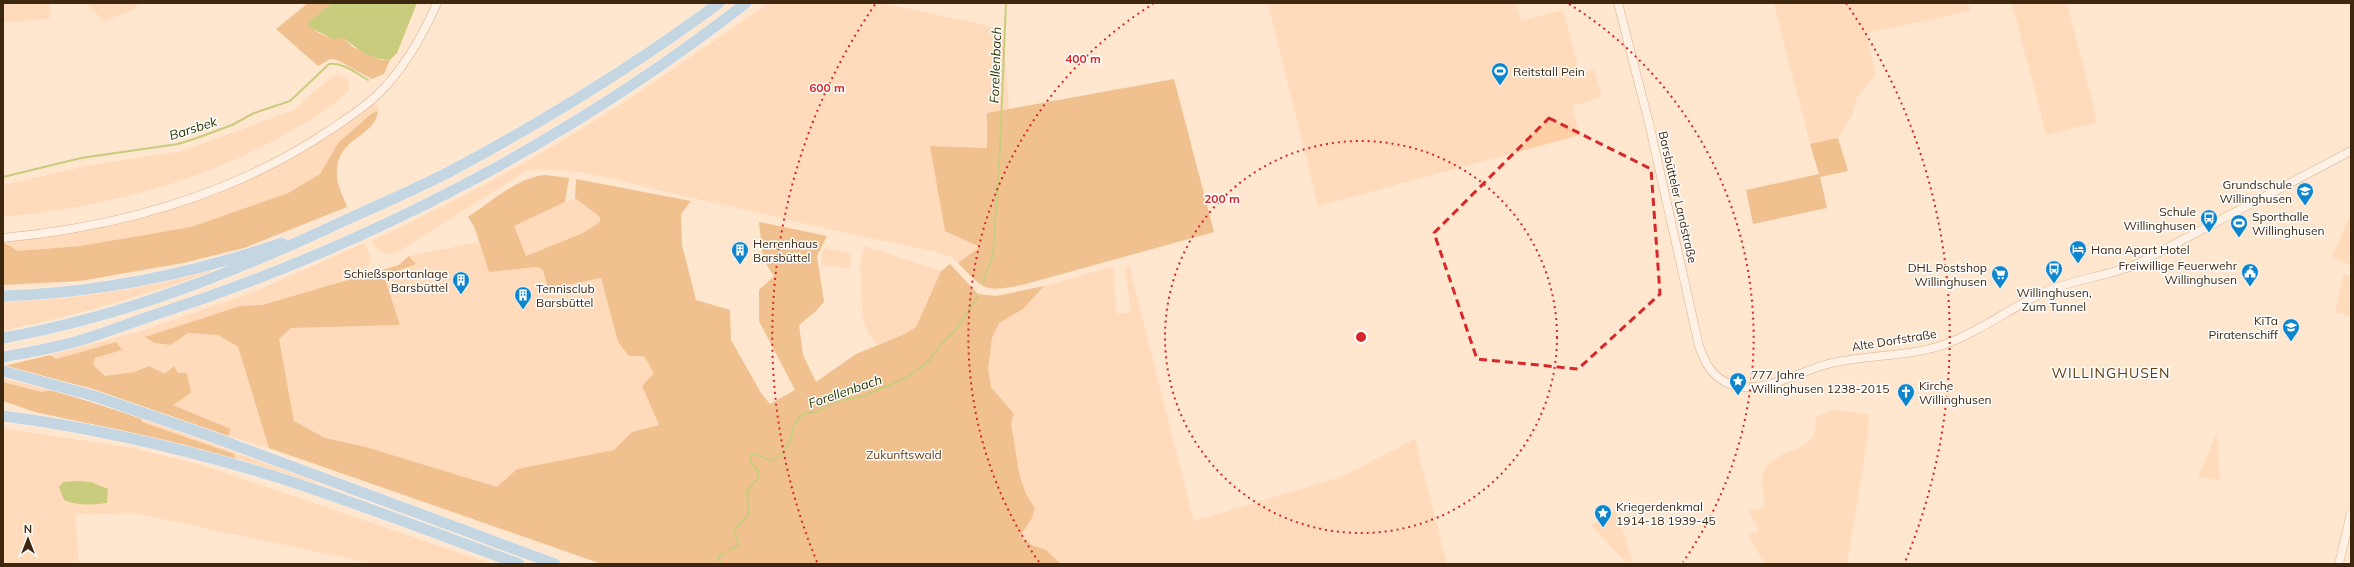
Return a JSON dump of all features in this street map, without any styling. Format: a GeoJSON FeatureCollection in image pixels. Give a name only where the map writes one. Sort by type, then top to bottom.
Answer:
{"type":"FeatureCollection","features":[{"type":"Feature","properties":{"kind":"highway"},"geometry":{"type":"LineString","coordinates":[[5,337],[64,325],[172,293],[247,266],[339,224],[450,171],[526,129],[601,84],[719,3]]}},
{"type":"Feature","properties":{"kind":"highway"},"geometry":{"type":"LineString","coordinates":[[7,353],[88,338],[205,298],[318,255],[441,196],[569,124],[670,58],[746,3]]}},
{"type":"Feature","properties":{"kind":"highway"},"geometry":{"type":"LineString","coordinates":[[3,296],[80,290],[153,279],[243,256],[339,224]]}},
{"type":"Feature","properties":{"kind":"highway"},"geometry":{"type":"LineString","coordinates":[[3,371],[94,396],[210,436],[555,564]]}},
{"type":"Feature","properties":{"kind":"highway"},"geometry":{"type":"LineString","coordinates":[[3,416],[86,429],[237,466],[323,493],[519,564]]}},
{"type":"Feature","properties":{"kind":"street"},"geometry":{"type":"LineString","coordinates":[[3,238],[92,225],[164,206],[245,178],[283,158],[341,123],[378,95],[396,74],[425,29],[437,3]]}},
{"type":"Feature","properties":{"kind":"street","name":"Barsbütteler Landstraße"},"geometry":{"type":"LineString","coordinates":[[1618,3],[1649,123],[1699,346],[1705,364],[1716,376],[1731,384]]}},
{"type":"Feature","properties":{"kind":"street","name":"Alte Dorfstraße"},"geometry":{"type":"LineString","coordinates":[[1731,384],[1749,387],[1768,384],[1846,360],[1941,346],[1979,330],[2020,304],[2048,290],[2121,271],[2174,245],[2351,151]]}},
{"type":"Feature","properties":{"kind":"street"},"geometry":{"type":"LineString","coordinates":[[2339,564],[2351,513]]}},
{"type":"Feature","properties":{"kind":"highlighted area"},"geometry":{"type":"Polygon","coordinates":[[[1549,118],[1651,169],[1660,294],[1578,369],[1477,359],[1434,233],[1549,118]]]}},
{"type":"Feature","properties":{"kind":"shaded area"},"geometry":{"type":"Polygon","coordinates":[[[3,3],[50,3],[49,19],[3,22],[3,3]]]}},
{"type":"Feature","properties":{"kind":"shaded area"},"geometry":{"type":"Polygon","coordinates":[[[86,3],[141,3],[132,10],[104,21],[86,3]]]}},
{"type":"Feature","properties":{"kind":"shaded area"},"geometry":{"type":"Polygon","coordinates":[[[332,3],[417,3],[397,53],[390,60],[370,56],[343,38],[333,39],[309,27],[308,22],[332,3]]]}},
{"type":"Feature","properties":{"kind":"shaded area"},"geometry":{"type":"Polygon","coordinates":[[[769,3],[882,3],[1003,29],[1009,109],[987,113],[987,148],[931,146],[981,247],[958,263],[952,257],[937,252],[618,180],[578,172],[542,169],[526,171],[396,253],[388,254],[382,252],[372,241],[476,189],[566,138],[654,82],[769,3]]]}},
{"type":"Feature","properties":{"kind":"shaded area"},"geometry":{"type":"Polygon","coordinates":[[[1268,3],[1516,3],[1521,21],[1563,10],[1580,74],[1594,70],[1602,97],[1572,106],[1580,135],[1318,206],[1268,3]]]}},
{"type":"Feature","properties":{"kind":"shaded area"},"geometry":{"type":"Polygon","coordinates":[[[1774,3],[1968,3],[1970,11],[1866,33],[1876,75],[1857,97],[1852,115],[1838,138],[1810,144],[1774,3]]]}},
{"type":"Feature","properties":{"kind":"shaded area"},"geometry":{"type":"Polygon","coordinates":[[[2012,3],[2067,3],[2097,122],[2046,135],[2012,3]]]}},
{"type":"Feature","properties":{"kind":"shaded area"},"geometry":{"type":"Polygon","coordinates":[[[340,75],[348,80],[350,89],[329,107],[313,118],[256,150],[222,165],[150,190],[114,199],[40,213],[3,217],[3,185],[91,165],[182,151],[294,110],[332,76],[340,75]]]}},
{"type":"Feature","properties":{"kind":"shaded area"},"geometry":{"type":"Polygon","coordinates":[[[372,104],[378,105],[378,111],[371,114],[338,143],[320,174],[288,193],[191,227],[80,246],[18,251],[4,242],[55,236],[104,227],[152,215],[198,200],[244,182],[288,160],[331,134],[372,104]]]}},
{"type":"Feature","properties":{"kind":"shaded area"},"geometry":{"type":"Polygon","coordinates":[[[575,198],[600,217],[600,222],[583,233],[526,256],[513,226],[575,198]]]}},
{"type":"Feature","properties":{"kind":"shaded area"},"geometry":{"type":"Polygon","coordinates":[[[2351,213],[2351,265],[2332,257],[2351,213]]]}},
{"type":"Feature","properties":{"kind":"shaded area"},"geometry":{"type":"Polygon","coordinates":[[[479,242],[489,272],[537,267],[543,270],[548,289],[601,278],[618,342],[644,356],[654,373],[642,386],[659,425],[632,432],[614,450],[517,469],[497,487],[366,447],[325,438],[294,421],[279,339],[291,328],[400,325],[384,276],[416,264],[409,256],[479,242]]]}},
{"type":"Feature","properties":{"kind":"shaded area"},"geometry":{"type":"Polygon","coordinates":[[[364,243],[371,258],[366,274],[262,305],[240,306],[145,337],[155,343],[170,345],[188,333],[218,335],[238,347],[269,448],[228,436],[231,429],[173,405],[165,374],[148,366],[134,372],[105,376],[93,365],[95,358],[121,350],[116,342],[55,359],[50,355],[141,331],[254,292],[364,243]]]}},
{"type":"Feature","properties":{"kind":"shaded area"},"geometry":{"type":"Polygon","coordinates":[[[864,246],[941,271],[916,327],[906,334],[876,345],[863,322],[860,267],[864,246]]]}},
{"type":"Feature","properties":{"kind":"shaded area"},"geometry":{"type":"Polygon","coordinates":[[[824,248],[852,254],[849,269],[821,264],[824,248]]]}},
{"type":"Feature","properties":{"kind":"shaded area"},"geometry":{"type":"Polygon","coordinates":[[[1129,265],[1194,521],[1341,477],[1415,439],[1447,564],[1061,564],[1046,550],[1032,545],[1020,536],[1020,532],[1029,525],[1035,508],[1025,491],[1020,476],[1012,428],[1014,414],[991,387],[988,369],[992,338],[999,323],[1023,309],[1044,286],[1111,267],[1115,271],[1113,276],[1117,314],[1131,312],[1125,269],[1129,265]]]}},
{"type":"Feature","properties":{"kind":"shaded area"},"geometry":{"type":"Polygon","coordinates":[[[210,270],[211,272],[134,297],[82,312],[3,331],[3,300],[210,270]]]}},
{"type":"Feature","properties":{"kind":"shaded area"},"geometry":{"type":"Polygon","coordinates":[[[2344,274],[2351,276],[2351,316],[2335,312],[2344,274]]]}},
{"type":"Feature","properties":{"kind":"shaded area"},"geometry":{"type":"Polygon","coordinates":[[[3,378],[52,390],[42,392],[3,382],[3,378]]]}},
{"type":"Feature","properties":{"kind":"shaded area"},"geometry":{"type":"Polygon","coordinates":[[[1835,410],[1869,414],[1868,435],[1847,564],[1765,564],[1748,535],[1759,531],[1749,511],[1765,507],[1762,479],[1765,470],[1777,457],[1802,446],[1809,441],[1815,433],[1816,416],[1835,410]]]}},
{"type":"Feature","properties":{"kind":"shaded area"},"geometry":{"type":"Polygon","coordinates":[[[141,418],[316,482],[315,487],[237,462],[142,422],[141,418]]]}},
{"type":"Feature","properties":{"kind":"shaded area"},"geometry":{"type":"Polygon","coordinates":[[[3,428],[133,448],[202,465],[492,564],[374,564],[134,513],[75,514],[79,564],[3,564],[3,428]]]}},
{"type":"Feature","properties":{"kind":"shaded area"},"geometry":{"type":"Polygon","coordinates":[[[2217,433],[2220,481],[2198,476],[2217,433]]]}},
{"type":"Feature","properties":{"kind":"shaded area"},"geometry":{"type":"Polygon","coordinates":[[[63,482],[91,482],[108,489],[107,503],[85,504],[64,500],[59,487],[63,482]]]}},
{"type":"Feature","properties":{"kind":"shaded area"},"geometry":{"type":"Polygon","coordinates":[[[1616,510],[1633,562],[1626,562],[1591,525],[1616,510]]]}},
{"type":"Feature","properties":{"kind":"green space"},"geometry":{"type":"Polygon","coordinates":[[[308,3],[332,3],[308,22],[318,33],[333,38],[343,38],[353,47],[381,60],[390,60],[384,74],[372,79],[337,60],[330,59],[318,66],[276,29],[308,3]]]}},
{"type":"Feature","properties":{"kind":"green space"},"geometry":{"type":"Polygon","coordinates":[[[1174,79],[1214,232],[1022,285],[1000,288],[986,287],[980,284],[958,263],[980,247],[945,231],[930,146],[987,148],[987,113],[1174,79]]]}},
{"type":"Feature","properties":{"kind":"green space"},"geometry":{"type":"Polygon","coordinates":[[[378,111],[370,128],[346,147],[340,156],[337,168],[338,183],[347,207],[244,248],[183,263],[80,281],[3,285],[3,242],[18,251],[80,246],[191,227],[288,193],[320,174],[338,143],[371,114],[378,111]]]}},
{"type":"Feature","properties":{"kind":"green space"},"geometry":{"type":"Polygon","coordinates":[[[1838,138],[1848,171],[1820,177],[1827,208],[1753,224],[1746,190],[1819,174],[1810,144],[1838,138]]]}},
{"type":"Feature","properties":{"kind":"green space","name":"Zukunftswald"},"geometry":{"type":"Polygon","coordinates":[[[545,175],[569,178],[565,202],[514,226],[526,256],[583,233],[600,222],[600,217],[575,198],[576,179],[691,201],[681,214],[682,245],[696,300],[730,310],[731,340],[761,393],[770,404],[795,390],[759,321],[759,290],[774,276],[763,259],[759,222],[827,236],[817,256],[824,302],[816,311],[799,325],[803,355],[816,382],[856,354],[905,334],[916,327],[941,271],[950,264],[978,294],[996,296],[1044,286],[1023,309],[999,323],[992,338],[988,369],[991,387],[1014,414],[1012,428],[1018,468],[1025,491],[1035,508],[1032,518],[1020,536],[1032,545],[1046,550],[1061,564],[602,564],[269,448],[238,347],[218,335],[188,333],[170,345],[155,343],[145,337],[240,306],[262,305],[399,265],[409,256],[416,264],[384,276],[400,325],[291,328],[279,339],[294,421],[325,438],[366,447],[497,487],[517,469],[614,450],[632,432],[659,425],[642,386],[654,373],[644,356],[629,356],[618,342],[601,278],[548,289],[543,270],[537,267],[489,272],[474,226],[468,217],[515,185],[525,180],[545,175]]]}},
{"type":"Feature","properties":{"kind":"green space"},"geometry":{"type":"Polygon","coordinates":[[[116,342],[122,350],[95,358],[93,365],[105,376],[134,372],[149,366],[165,374],[174,366],[178,373],[187,373],[191,393],[173,405],[231,429],[228,436],[93,389],[4,366],[50,355],[56,359],[116,342]]]}},
{"type":"Feature","properties":{"kind":"green space"},"geometry":{"type":"Polygon","coordinates":[[[3,382],[42,392],[52,390],[141,418],[142,422],[234,454],[237,462],[137,434],[35,412],[3,401],[3,382]]]}},
{"type":"Feature","properties":{"kind":"waterway"},"geometry":{"type":"LineString","coordinates":[[983,282],[993,255],[1000,148],[1006,3]]}},
{"type":"Feature","properties":{"kind":"waterway","name":"Barsbek"},"geometry":{"type":"LineString","coordinates":[[3,177],[81,158],[178,144],[197,138],[232,125],[254,113],[290,101],[329,64],[344,66],[368,80]]}},
{"type":"Feature","properties":{"kind":"waterway","name":"Forellenbach"},"geometry":{"type":"LineString","coordinates":[[729,550],[739,545],[734,530],[749,514],[747,491],[758,478],[758,471],[750,462],[751,455],[757,454],[771,461],[781,455],[790,442],[794,424],[803,414],[819,411],[837,401],[864,396],[906,378],[929,361],[941,344],[954,332],[978,297]]}},
{"type":"Feature","properties":{"kind":"waterway","name":"Forellenbach"},"geometry":{"type":"LineString","coordinates":[[721,564],[718,556],[725,553]]}},
{"type":"Feature","properties":{"kind":"place","name":"Reitstall Pein"},"geometry":{"type":"Point","coordinates":[1500,86]}},
{"type":"Feature","properties":{"kind":"place","name":"Grundschule Willinghusen"},"geometry":{"type":"Point","coordinates":[2305,206]}},
{"type":"Feature","properties":{"kind":"place","name":"Schule Willinghusen"},"geometry":{"type":"Point","coordinates":[2209,233]}},
{"type":"Feature","properties":{"kind":"place","name":"Sporthalle Willinghusen"},"geometry":{"type":"Point","coordinates":[2239,238]}},
{"type":"Feature","properties":{"kind":"place","name":"Hana Apart Hotel"},"geometry":{"type":"Point","coordinates":[2078,264]}},
{"type":"Feature","properties":{"kind":"place","name":"Herrenhaus Barsbüttel"},"geometry":{"type":"Point","coordinates":[740,265]}},
{"type":"Feature","properties":{"kind":"place","name":"Willinghusen, Zum Tunnel"},"geometry":{"type":"Point","coordinates":[2054,284]}},
{"type":"Feature","properties":{"kind":"place","name":"Freiwillige Feuerwehr Willinghusen"},"geometry":{"type":"Point","coordinates":[2250,287]}},
{"type":"Feature","properties":{"kind":"place","name":"DHL Postshop Willinghusen"},"geometry":{"type":"Point","coordinates":[2000,289]}},
{"type":"Feature","properties":{"kind":"place","name":"Schießsportanlage Barsbüttel"},"geometry":{"type":"Point","coordinates":[461,295]}},
{"type":"Feature","properties":{"kind":"place","name":"Tennisclub Barsbüttel"},"geometry":{"type":"Point","coordinates":[523,310]}},
{"type":"Feature","properties":{"kind":"place","name":"KiTa Piratenschiff"},"geometry":{"type":"Point","coordinates":[2291,342]}},
{"type":"Feature","properties":{"kind":"place","name":"777 Jahre Willinghusen 1238-2015"},"geometry":{"type":"Point","coordinates":[1738,396]}},
{"type":"Feature","properties":{"kind":"place","name":"Kirche Willinghusen"},"geometry":{"type":"Point","coordinates":[1906,407]}},
{"type":"Feature","properties":{"kind":"place","name":"Kriegerdenkmal 1914-18 1939-45"},"geometry":{"type":"Point","coordinates":[1603,528]}},
{"type":"Feature","properties":{"kind":"district","name":"WILLINGHUSEN"},"geometry":{"type":"Point","coordinates":[2111,373]}}]}
